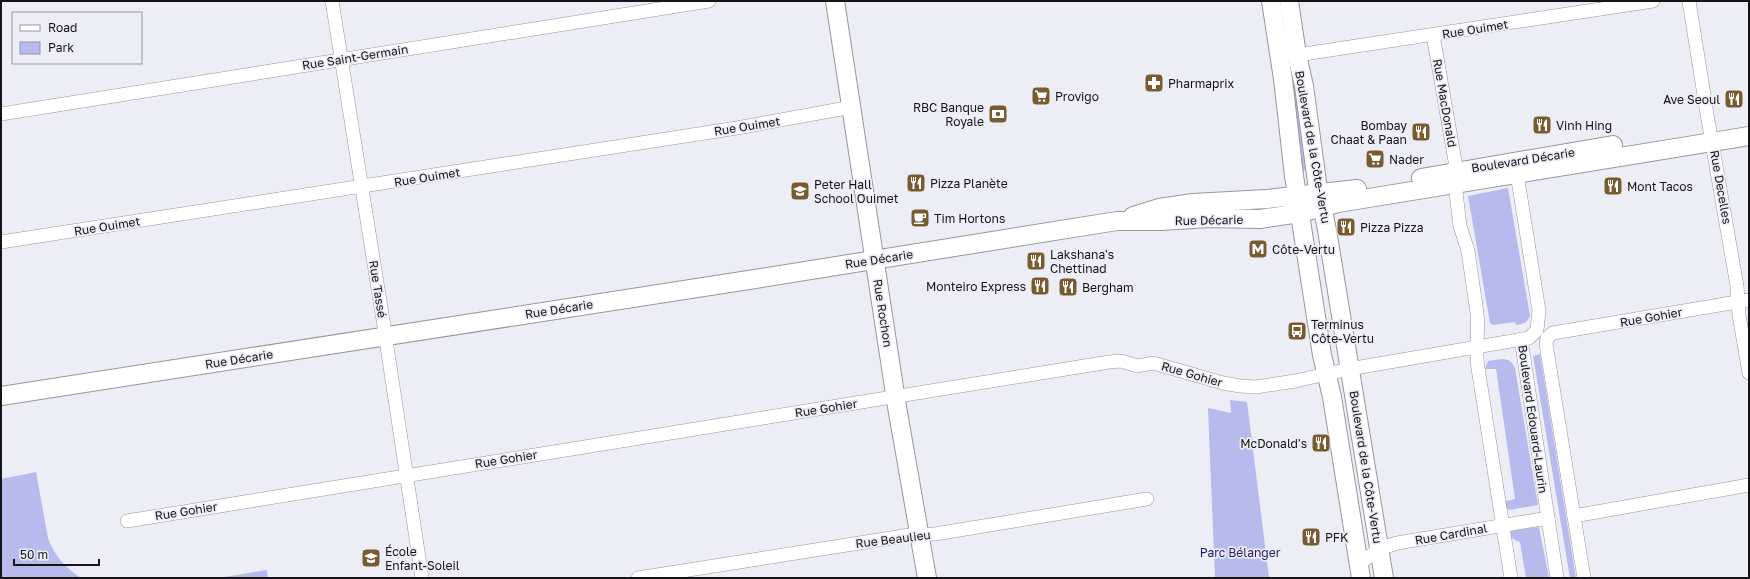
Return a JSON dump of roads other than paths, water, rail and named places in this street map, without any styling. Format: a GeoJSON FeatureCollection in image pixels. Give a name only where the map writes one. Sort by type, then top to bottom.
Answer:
{"type":"FeatureCollection","features":[{"type":"Feature","properties":{"kind":"street","name":"Rue Tassé"},"geometry":{"type":"LineString","coordinates":[[332,1],[422,578]]}},
{"type":"Feature","properties":{"kind":"street","name":"Rue Saint-Germain"},"geometry":{"type":"LineString","coordinates":[[1,114],[709,1]]}},
{"type":"Feature","properties":{"kind":"street","name":"Rue Rochon"},"geometry":{"type":"LineString","coordinates":[[835,1],[895,396],[927,578]]}},
{"type":"Feature","properties":{"kind":"street","name":"Boulevard de la Côte-Vertu"},"geometry":{"type":"LineString","coordinates":[[1271,1],[1284,79],[1288,131],[1297,195],[1322,355],[1327,374],[1360,571]]}},
{"type":"Feature","properties":{"kind":"street","name":"Boulevard de la Côte-Vertu"},"geometry":{"type":"LineString","coordinates":[[1289,1],[1384,578]]}},
{"type":"Feature","properties":{"kind":"street","name":"Rue Ouimet"},"geometry":{"type":"LineString","coordinates":[[1297,55],[1653,1]]}},
{"type":"Feature","properties":{"kind":"street","name":"Rue Decelles"},"geometry":{"type":"LineString","coordinates":[[1689,1],[1737,286],[1744,301],[1749,373]]}},
{"type":"Feature","properties":{"kind":"street","name":"Rue MacDonald"},"geometry":{"type":"LineString","coordinates":[[1433,35],[1455,161],[1455,178]]}},
{"type":"Feature","properties":{"kind":"street","name":"Rue Ouimet"},"geometry":{"type":"LineString","coordinates":[[1,242],[737,128],[852,107]]}},
{"type":"Feature","properties":{"kind":"street","name":"Boulevard Décarie"},"geometry":{"type":"LineString","coordinates":[[1455,178],[1517,174],[1712,136],[1749,123]]}},
{"type":"Feature","properties":{"kind":"street","name":"Boulevard Décarie"},"geometry":{"type":"LineString","coordinates":[[1300,213],[1337,192],[1455,178],[1712,136],[1749,136]]}},
{"type":"Feature","properties":{"kind":"street","name":"Boulevard Edouard-Laurin"},"geometry":{"type":"LineString","coordinates":[[1517,174],[1539,312],[1537,330],[1531,337],[1521,340],[1558,578]]}},
{"type":"Feature","properties":{"kind":"street"},"geometry":{"type":"LineString","coordinates":[[1455,178],[1460,226],[1468,251],[1477,313],[1478,322],[1476,348],[1478,368],[1511,578]]}},
{"type":"Feature","properties":{"kind":"street","name":"Boulevard Décarie"},"geometry":{"type":"LineString","coordinates":[[1297,195],[1321,200]]}},
{"type":"Feature","properties":{"kind":"street","name":"Rue Décarie"},"geometry":{"type":"LineString","coordinates":[[1,396],[755,279],[1117,221],[1159,208],[1206,201],[1263,200],[1297,195]]}},
{"type":"Feature","properties":{"kind":"street","name":"Rue Décarie"},"geometry":{"type":"LineString","coordinates":[[1117,221],[1161,221],[1209,218],[1252,220],[1300,213]]}},
{"type":"Feature","properties":{"kind":"street","name":"Rue Gohier"},"geometry":{"type":"LineString","coordinates":[[1550,335],[1744,301]]}},
{"type":"Feature","properties":{"kind":"street","name":"Boulevard Edouard-Laurin"},"geometry":{"type":"LineString","coordinates":[[1550,335],[1546,344],[1584,578]]}},
{"type":"Feature","properties":{"kind":"street","name":"Rue Gohier"},"geometry":{"type":"LineString","coordinates":[[127,521],[1102,363],[1121,361],[1138,366],[1153,363],[1218,382],[1244,387],[1295,381],[1349,369],[1521,340]]}},
{"type":"Feature","properties":{"kind":"street"},"geometry":{"type":"LineString","coordinates":[[1574,516],[1749,486]]}},
{"type":"Feature","properties":{"kind":"street","name":"Rue Beaulieu"},"geometry":{"type":"LineString","coordinates":[[638,578],[919,534],[943,532],[1147,499]]}},
{"type":"Feature","properties":{"kind":"street","name":"Rue Cardinal"},"geometry":{"type":"LineString","coordinates":[[1360,571],[1379,549],[1397,543],[1548,518]]}},
{"type":"Feature","properties":{"kind":"place","name":"Pharmaprix"},"geometry":{"type":"Point","coordinates":[1154,83]}},
{"type":"Feature","properties":{"kind":"place","name":"Provigo"},"geometry":{"type":"Point","coordinates":[1041,96]}},
{"type":"Feature","properties":{"kind":"place","name":"Ave Seoul"},"geometry":{"type":"Point","coordinates":[1734,99]}},
{"type":"Feature","properties":{"kind":"place","name":"RBC Banque Royale"},"geometry":{"type":"Point","coordinates":[998,114]}},
{"type":"Feature","properties":{"kind":"place","name":"Vinh Hing"},"geometry":{"type":"Point","coordinates":[1542,125]}},
{"type":"Feature","properties":{"kind":"place","name":"Bombay Chaat & Paan"},"geometry":{"type":"Point","coordinates":[1421,132]}},
{"type":"Feature","properties":{"kind":"place","name":"Nader"},"geometry":{"type":"Point","coordinates":[1375,159]}},
{"type":"Feature","properties":{"kind":"place","name":"Pizza Planète"},"geometry":{"type":"Point","coordinates":[916,183]}},
{"type":"Feature","properties":{"kind":"place","name":"Mont Tacos"},"geometry":{"type":"Point","coordinates":[1613,186]}},
{"type":"Feature","properties":{"kind":"place","name":"Peter Hall School Ouimet"},"geometry":{"type":"Point","coordinates":[800,191]}},
{"type":"Feature","properties":{"kind":"place","name":"Tim Hortons"},"geometry":{"type":"Point","coordinates":[920,218]}},
{"type":"Feature","properties":{"kind":"place","name":"Pizza Pizza"},"geometry":{"type":"Point","coordinates":[1346,227]}},
{"type":"Feature","properties":{"kind":"place","name":"Côte-Vertu"},"geometry":{"type":"Point","coordinates":[1258,249]}},
{"type":"Feature","properties":{"kind":"place","name":"Lakshana's Chettinad"},"geometry":{"type":"Point","coordinates":[1036,261]}},
{"type":"Feature","properties":{"kind":"place","name":"Monteiro Express"},"geometry":{"type":"Point","coordinates":[1040,286]}},
{"type":"Feature","properties":{"kind":"place","name":"Bergham"},"geometry":{"type":"Point","coordinates":[1068,287]}},
{"type":"Feature","properties":{"kind":"place","name":"Terminus Côte-Vertu"},"geometry":{"type":"Point","coordinates":[1297,331]}},
{"type":"Feature","properties":{"kind":"place","name":"McDonald's"},"geometry":{"type":"Point","coordinates":[1321,443]}},
{"type":"Feature","properties":{"kind":"place","name":"PFK"},"geometry":{"type":"Point","coordinates":[1311,537]}},
{"type":"Feature","properties":{"kind":"place","name":"École Enfant-Soleil"},"geometry":{"type":"Point","coordinates":[371,558]}},
{"type":"Feature","properties":{"kind":"park label","name":"Parc Bélanger"},"geometry":{"type":"Point","coordinates":[1240,552]}}]}
